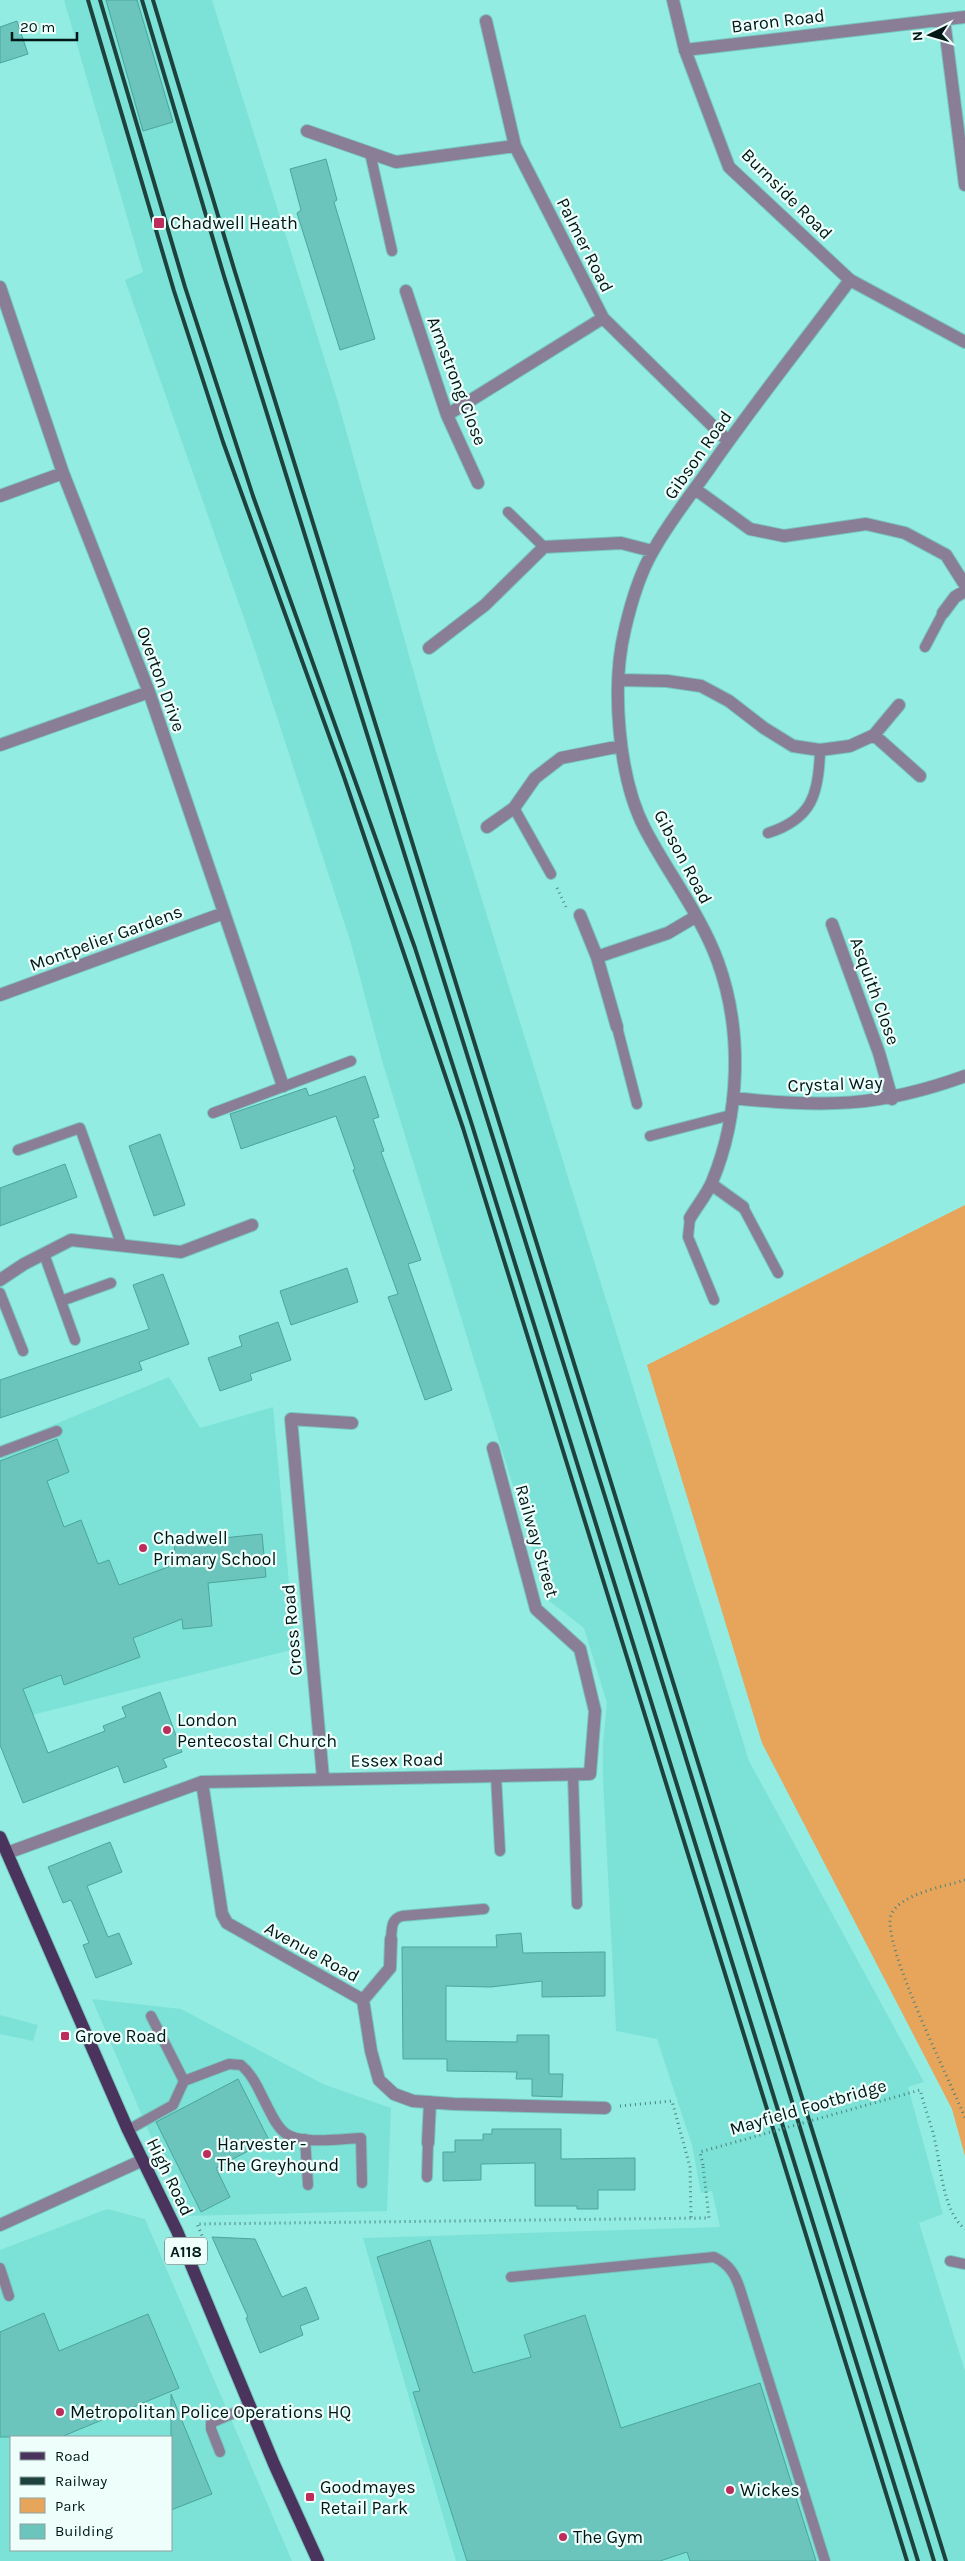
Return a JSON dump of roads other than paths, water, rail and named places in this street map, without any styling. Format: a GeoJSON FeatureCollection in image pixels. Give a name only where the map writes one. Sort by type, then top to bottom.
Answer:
{"type":"FeatureCollection","features":[{"type":"Feature","properties":{"kind":"main road","name":"High Road"},"geometry":{"type":"LineString","coordinates":[[0,1837],[128,2130],[174,2224],[250,2406],[318,2561]]}},
{"type":"Feature","properties":{"kind":"street","name":"Burnside Road"},"geometry":{"type":"LineString","coordinates":[[673,0],[685,50],[729,167],[850,280],[965,342]]}},
{"type":"Feature","properties":{"kind":"street","name":"Baron Road"},"geometry":{"type":"LineString","coordinates":[[685,50],[965,17]]}},
{"type":"Feature","properties":{"kind":"street"},"geometry":{"type":"LineString","coordinates":[[944,20],[965,185]]}},
{"type":"Feature","properties":{"kind":"street","name":"Palmer Road"},"geometry":{"type":"LineString","coordinates":[[486,21],[515,146],[603,318],[728,441]]}},
{"type":"Feature","properties":{"kind":"street"},"geometry":{"type":"LineString","coordinates":[[307,131],[396,162],[515,146]]}},
{"type":"Feature","properties":{"kind":"street","name":"Gibson Road"},"geometry":{"type":"LineString","coordinates":[[690,1218],[711,1184],[727,1135],[731,1115],[734,1098],[734,1057],[730,1013],[718,962],[644,827],[630,787],[621,746],[618,680],[624,632],[635,591],[652,551],[728,441],[850,280]]}},
{"type":"Feature","properties":{"kind":"street","name":"Overton Drive"},"geometry":{"type":"LineString","coordinates":[[0,287],[63,473],[149,692],[283,1086]]}},
{"type":"Feature","properties":{"kind":"street","name":"Armstrong Close"},"geometry":{"type":"LineString","coordinates":[[406,291],[448,415],[478,483]]}},
{"type":"Feature","properties":{"kind":"street"},"geometry":{"type":"LineString","coordinates":[[448,415],[603,318]]}},
{"type":"Feature","properties":{"kind":"street"},"geometry":{"type":"LineString","coordinates":[[0,496],[63,473]]}},
{"type":"Feature","properties":{"kind":"street"},"geometry":{"type":"LineString","coordinates":[[695,488],[750,529],[784,536],[866,524],[905,534],[946,555],[965,585]]}},
{"type":"Feature","properties":{"kind":"street"},"geometry":{"type":"LineString","coordinates":[[429,648],[485,605],[544,548],[620,543],[652,551]]}},
{"type":"Feature","properties":{"kind":"street"},"geometry":{"type":"LineString","coordinates":[[943,613],[955,597],[965,591]]}},
{"type":"Feature","properties":{"kind":"street"},"geometry":{"type":"LineString","coordinates":[[618,680],[667,681],[701,686],[729,701],[764,728],[793,746],[820,750],[850,746],[874,735],[898,705]]}},
{"type":"Feature","properties":{"kind":"street"},"geometry":{"type":"LineString","coordinates":[[0,745],[149,692]]}},
{"type":"Feature","properties":{"kind":"street"},"geometry":{"type":"LineString","coordinates":[[874,735],[920,776]]}},
{"type":"Feature","properties":{"kind":"street"},"geometry":{"type":"LineString","coordinates":[[487,827],[514,808],[535,778],[561,758],[621,746]]}},
{"type":"Feature","properties":{"kind":"street","name":"Montpelier Gardens"},"geometry":{"type":"LineString","coordinates":[[0,995],[224,913]]}},
{"type":"Feature","properties":{"kind":"street"},"geometry":{"type":"LineString","coordinates":[[580,915],[597,957],[617,1027]]}},
{"type":"Feature","properties":{"kind":"street"},"geometry":{"type":"LineString","coordinates":[[597,957],[668,933],[695,917]]}},
{"type":"Feature","properties":{"kind":"street","name":"Asquith Close"},"geometry":{"type":"LineString","coordinates":[[832,924],[879,1053],[892,1099]]}},
{"type":"Feature","properties":{"kind":"street","name":"Crystal Way"},"geometry":{"type":"LineString","coordinates":[[734,1098],[790,1105],[855,1104],[892,1099],[965,1076]]}},
{"type":"Feature","properties":{"kind":"street"},"geometry":{"type":"LineString","coordinates":[[711,1184],[743,1206]]}},
{"type":"Feature","properties":{"kind":"street"},"geometry":{"type":"LineString","coordinates":[[0,1280],[71,1240],[181,1252],[252,1225]]}},
{"type":"Feature","properties":{"kind":"street","name":"Cross Road"},"geometry":{"type":"LineString","coordinates":[[323,1778],[292,1420],[352,1423]]}},
{"type":"Feature","properties":{"kind":"street","name":"Railway Street"},"geometry":{"type":"LineString","coordinates":[[493,1448],[536,1609],[580,1649],[595,1711],[590,1774]]}},
{"type":"Feature","properties":{"kind":"street","name":"Essex Road"},"geometry":{"type":"LineString","coordinates":[[7,1853],[202,1782],[323,1778],[590,1774]]}},
{"type":"Feature","properties":{"kind":"street","name":"Avenue Road"},"geometry":{"type":"LineString","coordinates":[[202,1782],[222,1914],[227,1923],[363,2000],[371,2051],[379,2080],[394,2094],[412,2101],[605,2108]]}},
{"type":"Feature","properties":{"kind":"street"},"geometry":{"type":"LineString","coordinates":[[363,2000],[390,1968],[391,1939]]}},
{"type":"Feature","properties":{"kind":"street"},"geometry":{"type":"LineString","coordinates":[[428,2143],[430,2102]]}},
{"type":"Feature","properties":{"kind":"street"},"geometry":{"type":"LineString","coordinates":[[0,2225],[143,2160]]}},
{"type":"Feature","properties":{"kind":"lane"},"geometry":{"type":"LineString","coordinates":[[370,153],[392,251]]}},
{"type":"Feature","properties":{"kind":"lane"},"geometry":{"type":"LineString","coordinates":[[508,512],[544,548]]}},
{"type":"Feature","properties":{"kind":"lane"},"geometry":{"type":"LineString","coordinates":[[925,647],[943,613]]}},
{"type":"Feature","properties":{"kind":"lane"},"geometry":{"type":"LineString","coordinates":[[768,833],[798,820],[807,808],[816,789],[820,750]]}},
{"type":"Feature","properties":{"kind":"lane"},"geometry":{"type":"LineString","coordinates":[[514,808],[550,874]]}},
{"type":"Feature","properties":{"kind":"lane"},"geometry":{"type":"LineString","coordinates":[[617,1027],[637,1104]]}},
{"type":"Feature","properties":{"kind":"lane"},"geometry":{"type":"LineString","coordinates":[[213,1113],[351,1061]]}},
{"type":"Feature","properties":{"kind":"lane"},"geometry":{"type":"LineString","coordinates":[[650,1136],[731,1115]]}},
{"type":"Feature","properties":{"kind":"lane"},"geometry":{"type":"LineString","coordinates":[[18,1150],[80,1128],[122,1246]]}},
{"type":"Feature","properties":{"kind":"lane"},"geometry":{"type":"LineString","coordinates":[[743,1206],[778,1273]]}},
{"type":"Feature","properties":{"kind":"lane"},"geometry":{"type":"LineString","coordinates":[[690,1218],[688,1236],[714,1300]]}},
{"type":"Feature","properties":{"kind":"lane"},"geometry":{"type":"LineString","coordinates":[[44,1254],[75,1340]]}},
{"type":"Feature","properties":{"kind":"lane"},"geometry":{"type":"LineString","coordinates":[[61,1301],[111,1283]]}},
{"type":"Feature","properties":{"kind":"lane"},"geometry":{"type":"LineString","coordinates":[[0,1293],[23,1351]]}},
{"type":"Feature","properties":{"kind":"lane"},"geometry":{"type":"LineString","coordinates":[[0,1452],[57,1431]]}},
{"type":"Feature","properties":{"kind":"lane"},"geometry":{"type":"LineString","coordinates":[[573,1774],[578,1904]]}},
{"type":"Feature","properties":{"kind":"lane"},"geometry":{"type":"LineString","coordinates":[[496,1776],[500,1851]]}},
{"type":"Feature","properties":{"kind":"lane"},"geometry":{"type":"LineString","coordinates":[[391,1939],[393,1922],[396,1918],[402,1916],[484,1909]]}},
{"type":"Feature","properties":{"kind":"lane"},"geometry":{"type":"LineString","coordinates":[[151,2016],[184,2082]]}},
{"type":"Feature","properties":{"kind":"lane"},"geometry":{"type":"LineString","coordinates":[[128,2130],[173,2105],[184,2082],[229,2064],[241,2065],[255,2082],[274,2119],[284,2133],[292,2138],[305,2140],[360,2138],[362,2183]]}},
{"type":"Feature","properties":{"kind":"lane"},"geometry":{"type":"LineString","coordinates":[[305,2140],[308,2185]]}},
{"type":"Feature","properties":{"kind":"lane"},"geometry":{"type":"LineString","coordinates":[[427,2177],[428,2143]]}},
{"type":"Feature","properties":{"kind":"lane"},"geometry":{"type":"LineString","coordinates":[[511,2277],[714,2257],[723,2261],[736,2278],[740,2289],[825,2561]]}},
{"type":"Feature","properties":{"kind":"lane"},"geometry":{"type":"LineString","coordinates":[[950,2261],[965,2264]]}},
{"type":"Feature","properties":{"kind":"lane"},"geometry":{"type":"LineString","coordinates":[[0,2268],[9,2296]]}},
{"type":"Feature","properties":{"kind":"lane"},"geometry":{"type":"LineString","coordinates":[[220,2452],[211,2429],[211,2423],[250,2406]]}},
{"type":"Feature","properties":{"kind":"railway"},"geometry":{"type":"LineString","coordinates":[[88,0],[174,291],[223,442],[344,777],[463,1128],[907,2561]]}},
{"type":"Feature","properties":{"kind":"railway"},"geometry":{"type":"LineString","coordinates":[[100,0],[185,287],[253,496],[415,948],[472,1125],[918,2561]]}},
{"type":"Feature","properties":{"kind":"railway"},"geometry":{"type":"LineString","coordinates":[[142,0],[224,276],[607,1503],[934,2561]]}},
{"type":"Feature","properties":{"kind":"railway"},"geometry":{"type":"LineString","coordinates":[[153,0],[235,272],[946,2561]]}},
{"type":"Feature","properties":{"kind":"place","name":"Chadwell Heath"},"geometry":{"type":"Point","coordinates":[159,223]}},
{"type":"Feature","properties":{"kind":"place","name":"Chadwell Primary School"},"geometry":{"type":"Point","coordinates":[143,1548]}},
{"type":"Feature","properties":{"kind":"place","name":"London Pentecostal Church"},"geometry":{"type":"Point","coordinates":[167,1730]}},
{"type":"Feature","properties":{"kind":"place","name":"Grove Road"},"geometry":{"type":"Point","coordinates":[65,2036]}},
{"type":"Feature","properties":{"kind":"place","name":"Harvester - The Greyhound"},"geometry":{"type":"Point","coordinates":[207,2154]}},
{"type":"Feature","properties":{"kind":"place","name":"Metropolitan Police Operations HQ"},"geometry":{"type":"Point","coordinates":[60,2412]}},
{"type":"Feature","properties":{"kind":"place","name":"Wickes"},"geometry":{"type":"Point","coordinates":[730,2490]}},
{"type":"Feature","properties":{"kind":"place","name":"Goodmayes Retail Park"},"geometry":{"type":"Point","coordinates":[310,2497]}},
{"type":"Feature","properties":{"kind":"place","name":"The Gym"},"geometry":{"type":"Point","coordinates":[563,2537]}}]}
